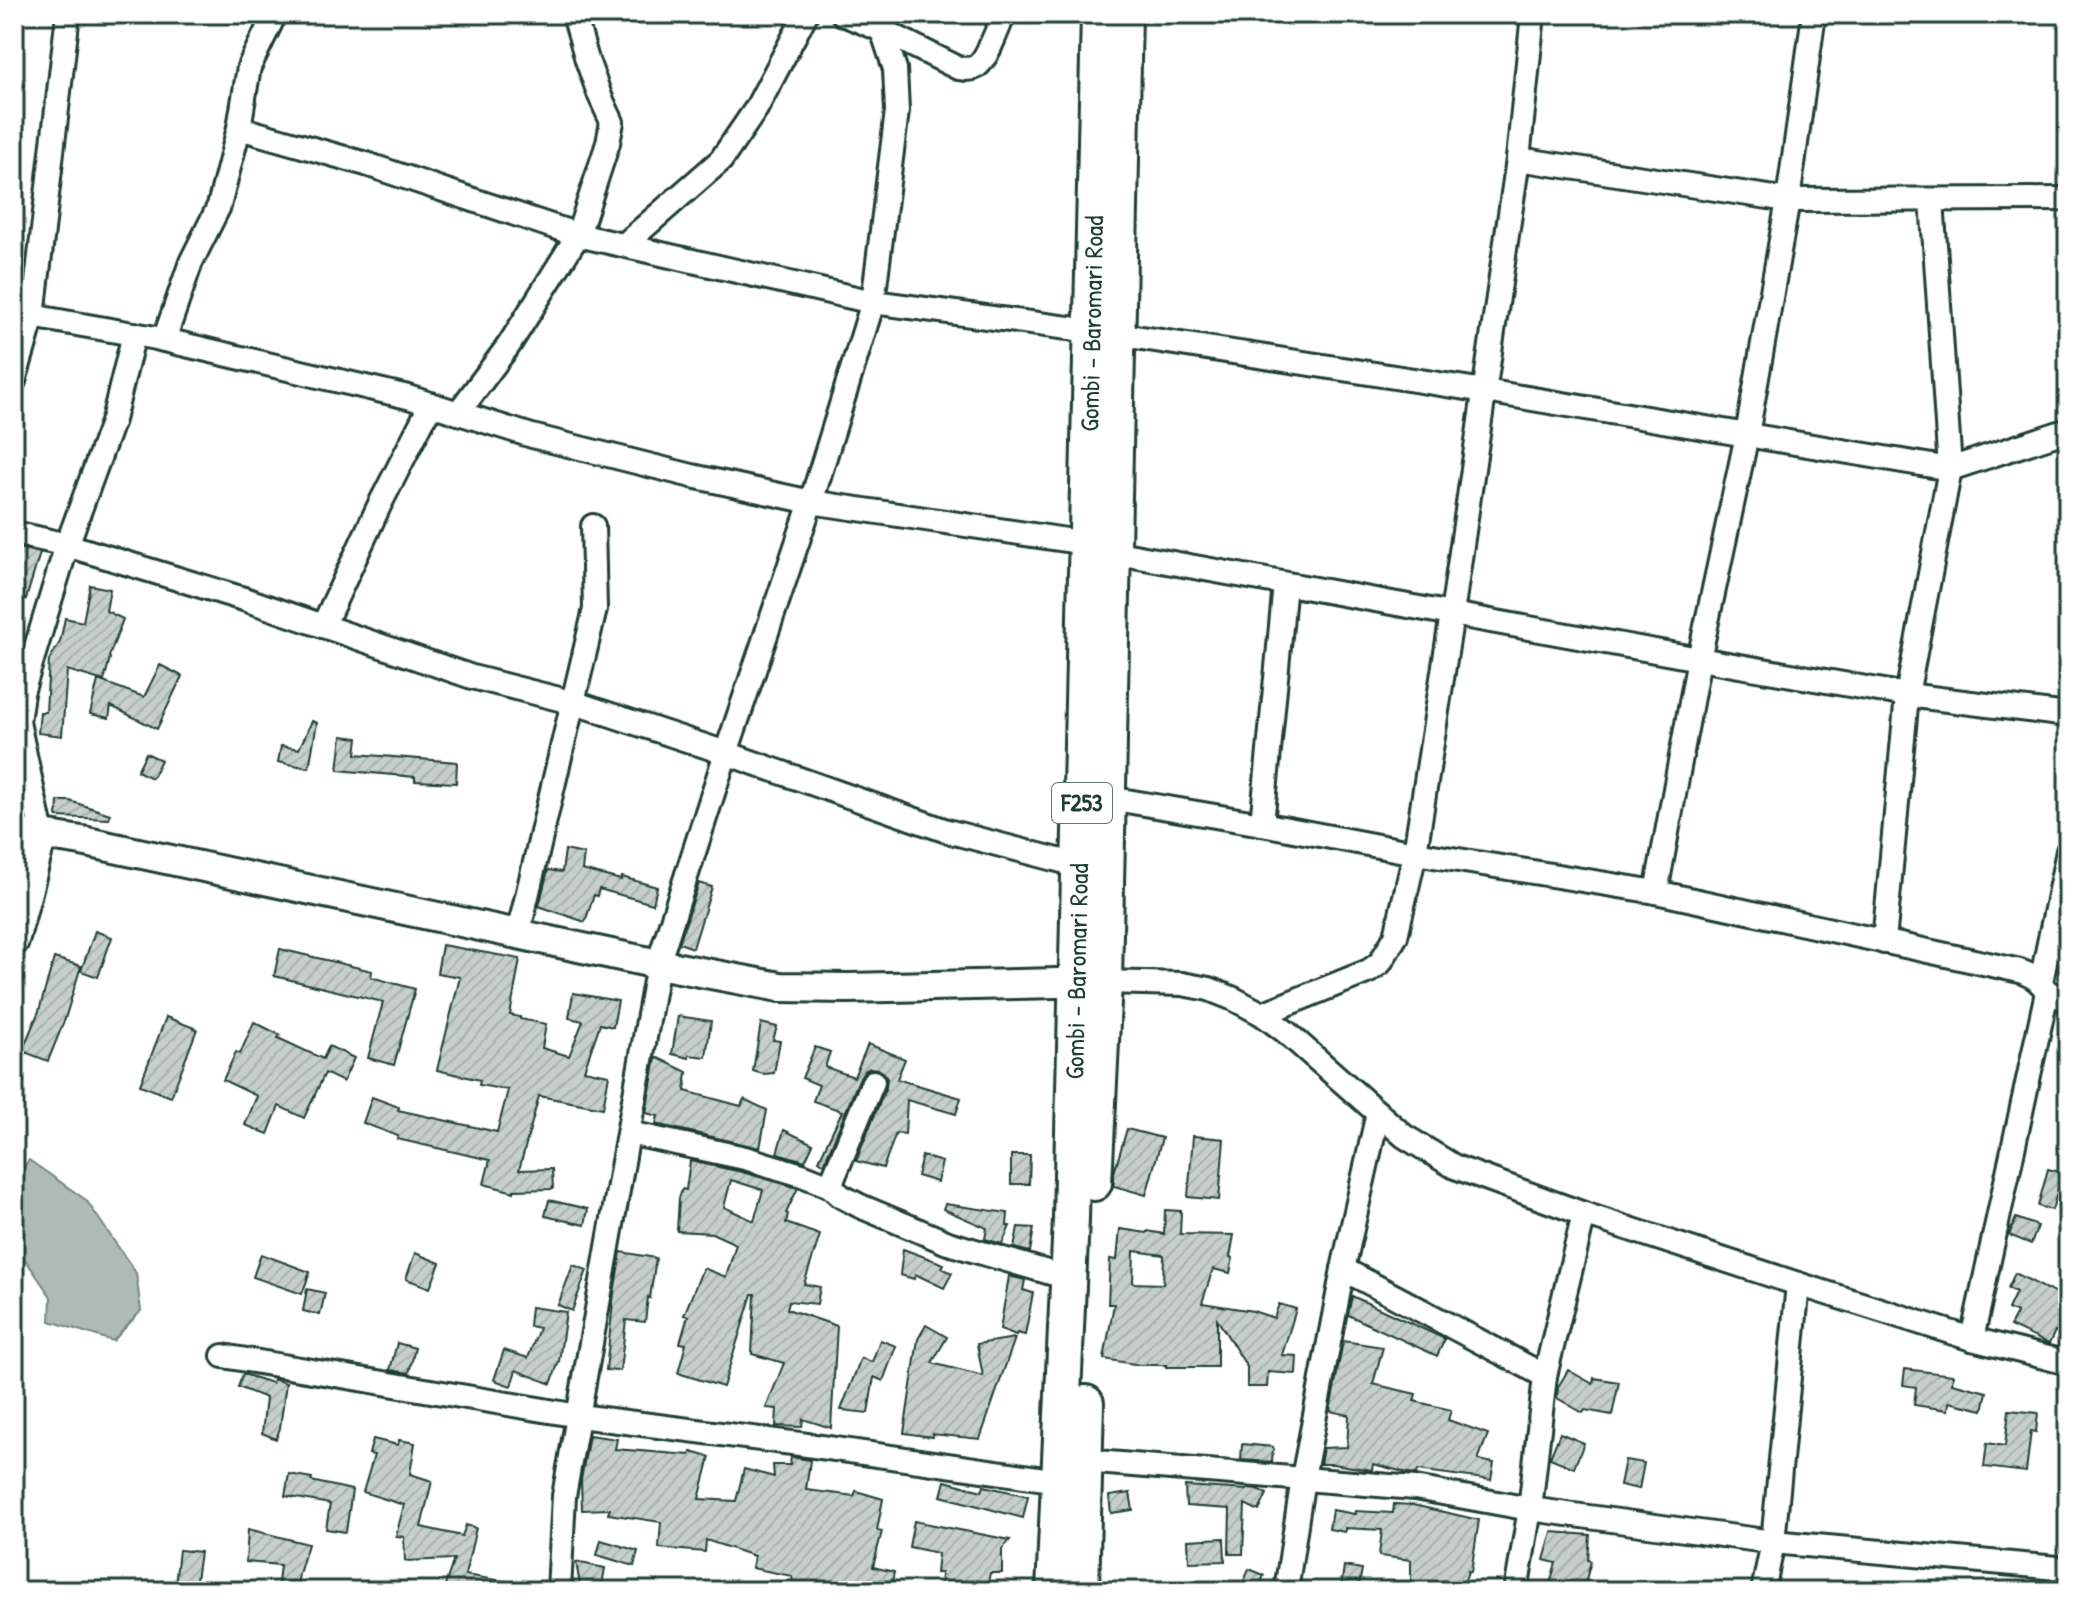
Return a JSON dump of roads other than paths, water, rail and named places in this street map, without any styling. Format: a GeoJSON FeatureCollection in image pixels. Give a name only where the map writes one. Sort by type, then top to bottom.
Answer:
{"type":"FeatureCollection","features":[{"type":"Feature","properties":{"kind":"main road","name":"Gombi - Baromari Road"},"geometry":{"type":"LineString","coordinates":[[1054,1591],[1072,1471],[1091,1250],[1090,982],[1081,866],[1099,548],[1104,332],[1099,14]]}},
{"type":"Feature","properties":{"kind":"main road","name":"Gombi - Baromari Road"},"geometry":{"type":"LineString","coordinates":[[1104,332],[1124,14]]}},
{"type":"Feature","properties":{"kind":"main road","name":"Gombi - Baromari Road"},"geometry":{"type":"LineString","coordinates":[[1081,1591],[1072,1471],[1068,1278],[1090,982],[1109,798],[1099,548]]}},
{"type":"Feature","properties":{"kind":"street"},"geometry":{"type":"LineString","coordinates":[[14,381],[68,14]]}},
{"type":"Feature","properties":{"kind":"street"},"geometry":{"type":"LineString","coordinates":[[164,340],[191,262],[219,206],[239,128],[249,67],[275,14]]}},
{"type":"Feature","properties":{"kind":"street"},"geometry":{"type":"LineString","coordinates":[[458,413],[509,345],[578,235],[608,143],[612,122],[587,60],[574,14]]}},
{"type":"Feature","properties":{"kind":"street"},"geometry":{"type":"LineString","coordinates":[[624,245],[721,160],[756,109],[806,14]]}},
{"type":"Feature","properties":{"kind":"street"},"geometry":{"type":"LineString","coordinates":[[843,14],[958,68],[969,69],[977,66],[984,57],[1004,14]]}},
{"type":"Feature","properties":{"kind":"street"},"geometry":{"type":"LineString","coordinates":[[1262,1014],[1369,971],[1380,963],[1396,936],[1415,853],[1452,614],[1518,159],[1533,14]]}},
{"type":"Feature","properties":{"kind":"street"},"geometry":{"type":"LineString","coordinates":[[1656,892],[1699,659],[1747,435],[1788,200],[1814,14]]}},
{"type":"Feature","properties":{"kind":"street"},"geometry":{"type":"LineString","coordinates":[[559,1591],[564,1496],[658,964],[811,502],[873,302],[897,111],[895,69],[882,30]]}},
{"type":"Feature","properties":{"kind":"street"},"geometry":{"type":"LineString","coordinates":[[239,128],[366,164],[578,235],[873,302],[1104,332],[1485,391],[1950,469],[2068,430]]}},
{"type":"Feature","properties":{"kind":"street"},"geometry":{"type":"LineString","coordinates":[[1518,159],[1788,200],[2068,199]]}},
{"type":"Feature","properties":{"kind":"street"},"geometry":{"type":"LineString","coordinates":[[1884,942],[1907,695],[1950,469],[1932,200]]}},
{"type":"Feature","properties":{"kind":"street"},"geometry":{"type":"LineString","coordinates":[[23,314],[164,340],[408,397],[532,436],[811,502],[1099,548],[1907,695],[2068,715]]}},
{"type":"Feature","properties":{"kind":"street"},"geometry":{"type":"LineString","coordinates":[[14,941],[42,835],[18,722],[22,693],[67,545],[113,420],[134,334]]}},
{"type":"Feature","properties":{"kind":"street"},"geometry":{"type":"LineString","coordinates":[[323,626],[431,404]]}},
{"type":"Feature","properties":{"kind":"street"},"geometry":{"type":"LineString","coordinates":[[518,934],[595,609],[593,526]]}},
{"type":"Feature","properties":{"kind":"street"},"geometry":{"type":"LineString","coordinates":[[14,533],[67,545],[247,600],[472,677],[575,703],[947,831],[1081,866]]}},
{"type":"Feature","properties":{"kind":"street"},"geometry":{"type":"LineString","coordinates":[[1262,824],[1285,584]]}},
{"type":"Feature","properties":{"kind":"street"},"geometry":{"type":"LineString","coordinates":[[1109,798],[1656,892],[2020,971],[2033,976],[2052,991]]}},
{"type":"Feature","properties":{"kind":"street"},"geometry":{"type":"LineString","coordinates":[[14,829],[780,987],[1090,982],[1182,984],[1209,989],[1262,1014],[1404,1136],[1455,1167],[1584,1214],[1798,1284],[1972,1339],[2068,1363]]}},
{"type":"Feature","properties":{"kind":"street"},"geometry":{"type":"LineString","coordinates":[[1972,1339],[2052,991],[2068,851]]}},
{"type":"Feature","properties":{"kind":"street"},"geometry":{"type":"LineString","coordinates":[[830,1186],[873,1082]]}},
{"type":"Feature","properties":{"kind":"street"},"geometry":{"type":"LineString","coordinates":[[1286,1591],[1303,1478],[1343,1269],[1378,1113]]}},
{"type":"Feature","properties":{"kind":"street"},"geometry":{"type":"LineString","coordinates":[[629,1133],[745,1158],[830,1186],[860,1206],[937,1239],[1068,1278]]}},
{"type":"Feature","properties":{"kind":"street"},"geometry":{"type":"LineString","coordinates":[[1516,1591],[1530,1509],[1545,1376],[1584,1214]]}},
{"type":"Feature","properties":{"kind":"street"},"geometry":{"type":"LineString","coordinates":[[1343,1269],[1545,1376]]}},
{"type":"Feature","properties":{"kind":"street"},"geometry":{"type":"LineString","coordinates":[[1763,1591],[1773,1542],[1798,1284]]}},
{"type":"Feature","properties":{"kind":"street"},"geometry":{"type":"LineString","coordinates":[[223,1356],[579,1416],[816,1446],[1072,1471],[1303,1478],[1415,1488],[1530,1509],[1773,1542],[2068,1569]]}}]}
